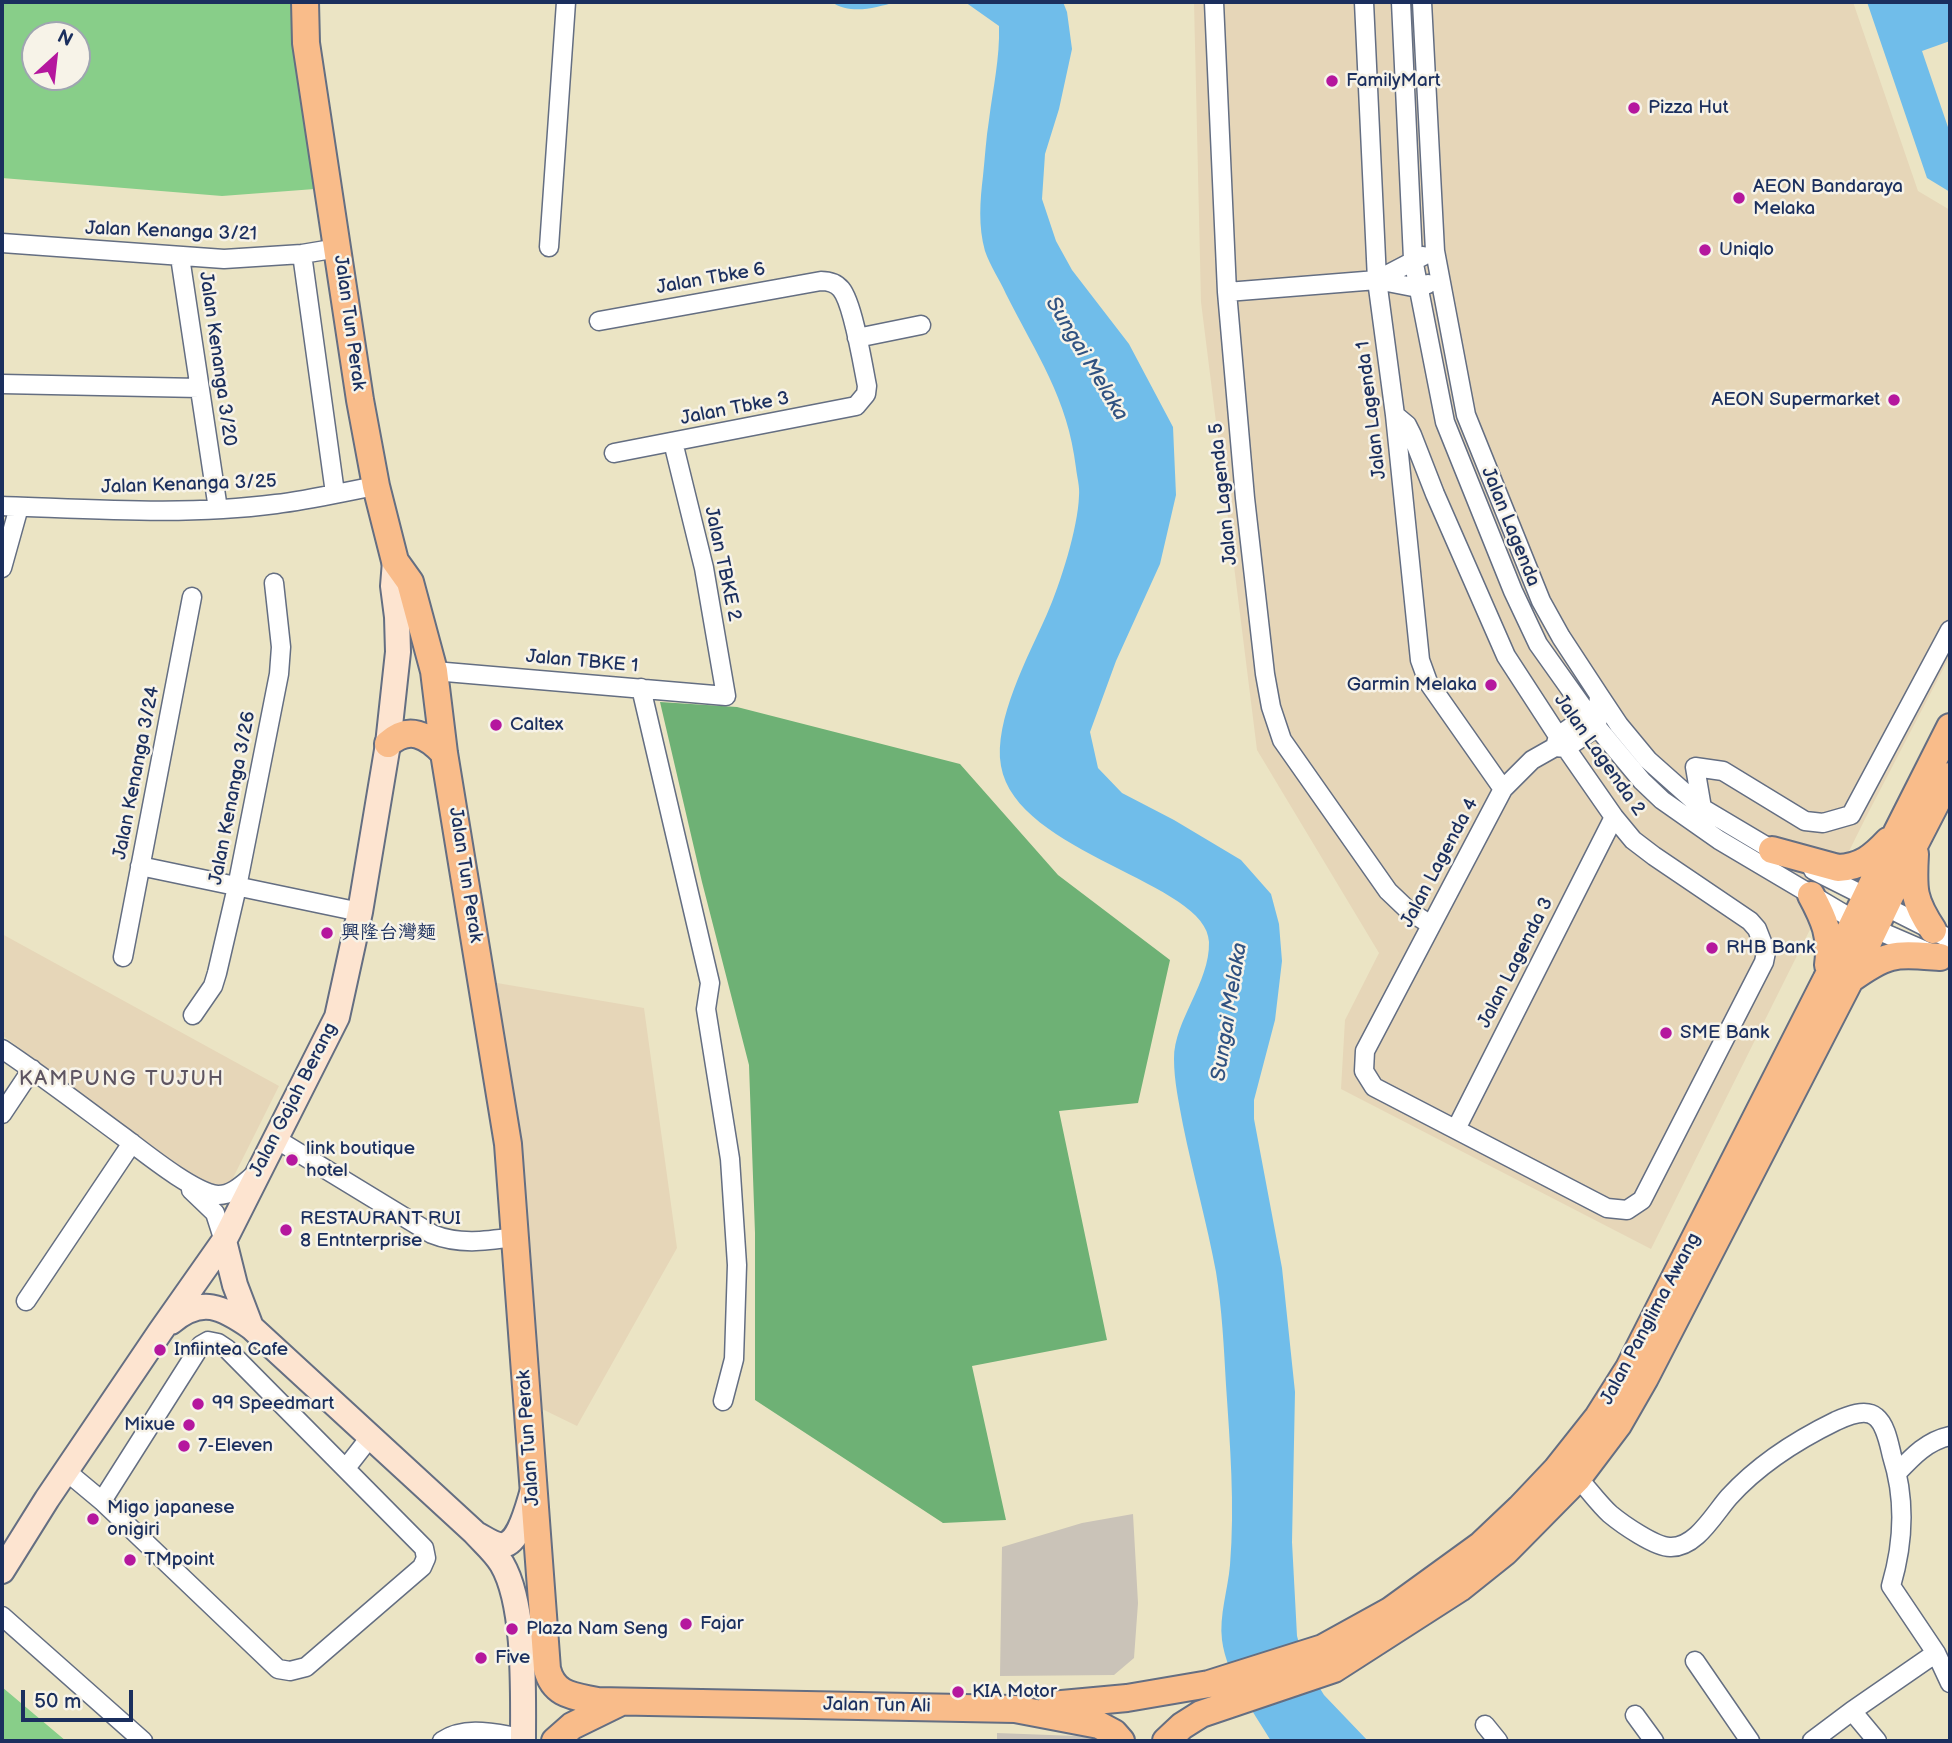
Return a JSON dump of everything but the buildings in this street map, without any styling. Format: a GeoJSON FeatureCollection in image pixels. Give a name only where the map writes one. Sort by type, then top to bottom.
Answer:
{"type":"FeatureCollection","features":[{"type":"Feature","properties":{"kind":"main road","name":"Jalan Tun Perak"},"geometry":{"type":"LineString","coordinates":[[305,2],[306,43],[360,400],[376,486],[395,561],[410,582],[434,671],[444,753],[508,1144],[547,1669],[550,1680],[568,1695],[597,1701],[625,1700]]}},
{"type":"Feature","properties":{"kind":"main road","name":"Jalan Panglima Awang"},"geometry":{"type":"LineString","coordinates":[[1015,1709],[1128,1698],[1216,1695],[1330,1658],[1460,1588],[1505,1552],[1578,1478],[1618,1425],[1645,1378],[1906,837],[1950,727]]}},
{"type":"Feature","properties":{"kind":"main road"},"geometry":{"type":"LineString","coordinates":[[388,744],[398,736],[408,734],[433,741],[444,753]]}},
{"type":"Feature","properties":{"kind":"main road","name":"Jalan Panglima Awang"},"geometry":{"type":"LineString","coordinates":[[1906,837],[1950,776]]}},
{"type":"Feature","properties":{"kind":"main road"},"geometry":{"type":"LineString","coordinates":[[1772,850],[1838,868],[1868,860],[1906,837],[1914,894],[1920,910],[1943,947],[1888,956],[1838,980],[1828,931],[1811,895]]}},
{"type":"Feature","properties":{"kind":"main road","name":"Jalan Panglima Awang"},"geometry":{"type":"LineString","coordinates":[[1330,1658],[1481,1545],[1556,1470],[1598,1416],[1629,1368],[1838,980]]}},
{"type":"Feature","properties":{"kind":"main road","name":"Jalan Panglima Awang"},"geometry":{"type":"LineString","coordinates":[[1166,1741],[1216,1695]]}},
{"type":"Feature","properties":{"kind":"main road"},"geometry":{"type":"LineString","coordinates":[[555,1741],[572,1726],[625,1700]]}},
{"type":"Feature","properties":{"kind":"main road","name":"Jalan Tun Ali"},"geometry":{"type":"LineString","coordinates":[[625,1700],[1015,1709],[1099,1725],[1121,1741]]}},
{"type":"Feature","properties":{"kind":"street"},"geometry":{"type":"LineString","coordinates":[[550,247],[566,2]]}},
{"type":"Feature","properties":{"kind":"street","name":"Jalan Lagenda 5"},"geometry":{"type":"LineString","coordinates":[[1214,2],[1227,292],[1245,498],[1265,674],[1274,718],[1282,740],[1388,891],[1409,911],[1431,925]]}},
{"type":"Feature","properties":{"kind":"street","name":"Jalan Lagenda 1"},"geometry":{"type":"LineString","coordinates":[[1364,2],[1377,280],[1395,415],[1420,660],[1428,682],[1503,789]]}},
{"type":"Feature","properties":{"kind":"street","name":"Jalan Lagenda"},"geometry":{"type":"LineString","coordinates":[[1401,2],[1413,260],[1418,288],[1445,422],[1524,618],[1550,663],[1642,781],[1662,800],[1719,840],[1811,895],[1870,913]]}},
{"type":"Feature","properties":{"kind":"street","name":"Jalan Lagenda"},"geometry":{"type":"LineString","coordinates":[[1422,2],[1435,251],[1439,281],[1466,415],[1541,601],[1619,725],[1648,760],[1702,808],[1870,913]]}},
{"type":"Feature","properties":{"kind":"street","name":"Jalan Kenanga 3/21"},"geometry":{"type":"LineString","coordinates":[[2,243],[224,259],[302,254],[338,248]]}},
{"type":"Feature","properties":{"kind":"street"},"geometry":{"type":"LineString","coordinates":[[1377,280],[1435,251]]}},
{"type":"Feature","properties":{"kind":"street"},"geometry":{"type":"LineString","coordinates":[[302,254],[335,493]]}},
{"type":"Feature","properties":{"kind":"street","name":"Jalan Kenanga 3/20"},"geometry":{"type":"LineString","coordinates":[[180,257],[218,509]]}},
{"type":"Feature","properties":{"kind":"street"},"geometry":{"type":"LineString","coordinates":[[1227,292],[1377,280],[1418,288],[1439,281]]}},
{"type":"Feature","properties":{"kind":"street","name":"Jalan Tbke 6"},"geometry":{"type":"LineString","coordinates":[[599,321],[831,281],[844,293],[857,338]]}},
{"type":"Feature","properties":{"kind":"street"},"geometry":{"type":"LineString","coordinates":[[857,338],[921,325]]}},
{"type":"Feature","properties":{"kind":"street","name":"Jalan Tbke 3"},"geometry":{"type":"LineString","coordinates":[[614,453],[856,406],[863,401],[867,386],[857,338]]}},
{"type":"Feature","properties":{"kind":"street"},"geometry":{"type":"LineString","coordinates":[[2,384],[199,388]]}},
{"type":"Feature","properties":{"kind":"street","name":"Jalan Lagenda 2"},"geometry":{"type":"LineString","coordinates":[[1395,415],[1407,425],[1412,435],[1506,656],[1560,744],[1633,839],[1750,921],[1757,929],[1766,952],[1764,962],[1642,1200],[1627,1210],[1606,1208],[1456,1129]]}},
{"type":"Feature","properties":{"kind":"street","name":"Jalan TBKE 2"},"geometry":{"type":"LineString","coordinates":[[673,442],[704,568],[726,696]]}},
{"type":"Feature","properties":{"kind":"street","name":"Jalan Kenanga 3/25"},"geometry":{"type":"LineString","coordinates":[[10,507],[94,510],[218,509],[277,504],[376,486]]}},
{"type":"Feature","properties":{"kind":"street"},"geometry":{"type":"LineString","coordinates":[[1402,486],[1420,488],[1435,494]]}},
{"type":"Feature","properties":{"kind":"street"},"geometry":{"type":"LineString","coordinates":[[2,568],[10,507]]}},
{"type":"Feature","properties":{"kind":"street","name":"Jalan Gajah Berang"},"geometry":{"type":"LineString","coordinates":[[2,1571],[66,1471],[224,1241],[337,1017],[360,912],[388,744],[398,652],[393,586],[395,561]]}},
{"type":"Feature","properties":{"kind":"street","name":"Jalan Kenanga 3/26"},"geometry":{"type":"LineString","coordinates":[[193,1014],[212,986],[217,973],[237,887],[279,674],[281,647],[274,583]]}},
{"type":"Feature","properties":{"kind":"street","name":"Jalan Kenanga 3/24"},"geometry":{"type":"LineString","coordinates":[[123,957],[192,597]]}},
{"type":"Feature","properties":{"kind":"street"},"geometry":{"type":"LineString","coordinates":[[1702,808],[1695,767],[1723,771],[1805,821],[1824,823],[1851,815],[1950,630]]}},
{"type":"Feature","properties":{"kind":"street","name":"Jalan TBKE 1"},"geometry":{"type":"LineString","coordinates":[[434,671],[726,696]]}},
{"type":"Feature","properties":{"kind":"street"},"geometry":{"type":"LineString","coordinates":[[641,688],[710,983],[706,1009],[730,1159],[737,1265],[734,1359],[723,1401]]}},
{"type":"Feature","properties":{"kind":"street"},"geometry":{"type":"LineString","coordinates":[[1599,695],[1595,720],[1619,725]]}},
{"type":"Feature","properties":{"kind":"street","name":"Jalan Lagenda 4"},"geometry":{"type":"LineString","coordinates":[[1456,1129],[1374,1087],[1364,1071],[1365,1051],[1503,789],[1532,760],[1595,720]]}},
{"type":"Feature","properties":{"kind":"street","name":"Jalan Lagenda 3"},"geometry":{"type":"LineString","coordinates":[[1456,1129],[1614,817]]}},
{"type":"Feature","properties":{"kind":"street"},"geometry":{"type":"LineString","coordinates":[[140,866],[360,912]]}},
{"type":"Feature","properties":{"kind":"street"},"geometry":{"type":"LineString","coordinates":[[1870,913],[1943,947]]}},
{"type":"Feature","properties":{"kind":"street"},"geometry":{"type":"LineString","coordinates":[[1870,913],[1943,947]]}},
{"type":"Feature","properties":{"kind":"street"},"geometry":{"type":"LineString","coordinates":[[2,1049],[165,1167],[214,1195],[235,1190],[258,1173]]}},
{"type":"Feature","properties":{"kind":"street"},"geometry":{"type":"LineString","coordinates":[[2,1114],[32,1069]]}},
{"type":"Feature","properties":{"kind":"street"},"geometry":{"type":"LineString","coordinates":[[276,1139],[432,1234],[468,1242],[514,1237]]}},
{"type":"Feature","properties":{"kind":"street"},"geometry":{"type":"LineString","coordinates":[[26,1301],[132,1143]]}},
{"type":"Feature","properties":{"kind":"street"},"geometry":{"type":"LineString","coordinates":[[165,1167],[215,1213],[240,1302],[251,1327]]}},
{"type":"Feature","properties":{"kind":"street"},"geometry":{"type":"LineString","coordinates":[[160,1332],[179,1315],[192,1308],[211,1306],[226,1311],[251,1327],[474,1532],[501,1562],[518,1612],[523,1740],[470,1731],[451,1735],[442,1741]]}},
{"type":"Feature","properties":{"kind":"street"},"geometry":{"type":"LineString","coordinates":[[66,1471],[102,1501],[278,1669],[290,1671],[306,1667],[422,1567],[426,1558],[424,1548],[227,1349],[208,1341],[201,1345],[102,1501]]}},
{"type":"Feature","properties":{"kind":"street"},"geometry":{"type":"LineString","coordinates":[[1578,1478],[1611,1514],[1654,1543],[1668,1547],[1682,1546],[1766,1463],[1806,1436],[1843,1418],[1865,1413],[1874,1415],[1880,1420],[1901,1491],[1900,1556],[1891,1586],[1936,1653],[1950,1683]]}},
{"type":"Feature","properties":{"kind":"street"},"geometry":{"type":"LineString","coordinates":[[346,1468],[371,1436]]}},
{"type":"Feature","properties":{"kind":"street"},"geometry":{"type":"LineString","coordinates":[[1897,1473],[1915,1454],[1936,1439],[1950,1436]]}},
{"type":"Feature","properties":{"kind":"street"},"geometry":{"type":"LineString","coordinates":[[474,1532],[497,1545],[505,1545],[520,1529],[533,1489]]}},
{"type":"Feature","properties":{"kind":"street"},"geometry":{"type":"LineString","coordinates":[[2,1616],[143,1741]]}},
{"type":"Feature","properties":{"kind":"street"},"geometry":{"type":"LineString","coordinates":[[1812,1741],[1936,1653]]}},
{"type":"Feature","properties":{"kind":"street"},"geometry":{"type":"LineString","coordinates":[[1695,1661],[1750,1741]]}},
{"type":"Feature","properties":{"kind":"street"},"geometry":{"type":"LineString","coordinates":[[1852,1712],[1877,1741]]}},
{"type":"Feature","properties":{"kind":"street"},"geometry":{"type":"LineString","coordinates":[[1635,1714],[1654,1741]]}},
{"type":"Feature","properties":{"kind":"street"},"geometry":{"type":"LineString","coordinates":[[1485,1725],[1498,1741]]}},
{"type":"Feature","properties":{"kind":"shaded area"},"geometry":{"type":"Polygon","coordinates":[[[1194,2],[1853,2],[1918,191],[1950,210],[1950,656],[1866,817],[1651,1249],[1341,1089],[1345,1020],[1379,953],[1257,750],[1201,302],[1194,2]]]}},
{"type":"Feature","properties":{"kind":"shaded area","name":"KAMPUNG TUJUH"},"geometry":{"type":"Polygon","coordinates":[[[2,934],[279,1086],[232,1180],[221,1186],[209,1187],[2,1035],[5,1031],[2,1028],[2,934]]]}},
{"type":"Feature","properties":{"kind":"shaded area"},"geometry":{"type":"Polygon","coordinates":[[[497,983],[644,1008],[677,1248],[577,1426],[540,1408],[528,1235],[497,983]]]}},
{"type":"Feature","properties":{"kind":"shaded area"},"geometry":{"type":"Polygon","coordinates":[[[1133,1514],[1138,1603],[1134,1658],[1114,1675],[1000,1676],[1002,1547],[1082,1523],[1133,1514]]]}},
{"type":"Feature","properties":{"kind":"shaded area"},"geometry":{"type":"Polygon","coordinates":[[[997,1733],[1102,1737],[1106,1741],[997,1741],[997,1733]]]}},
{"type":"Feature","properties":{"kind":"green space"},"geometry":{"type":"Polygon","coordinates":[[[2,2],[305,2],[328,188],[222,196],[2,178],[2,2]]]}},
{"type":"Feature","properties":{"kind":"green space"},"geometry":{"type":"Polygon","coordinates":[[[660,702],[737,707],[960,764],[1058,875],[1170,960],[1138,1103],[1059,1111],[1107,1340],[972,1366],[1006,1520],[943,1523],[755,1400],[755,1233],[749,1065],[660,702]]]}},
{"type":"Feature","properties":{"kind":"green space"},"geometry":{"type":"Polygon","coordinates":[[[2,1687],[66,1741],[2,1741],[2,1687]]]}},
{"type":"Feature","properties":{"kind":"water"},"geometry":{"type":"Polygon","coordinates":[[[831,2],[896,2],[855,9],[831,2]]]}},
{"type":"Feature","properties":{"kind":"water","name":"Sungai Melaka"},"geometry":{"type":"Polygon","coordinates":[[[965,2],[1063,2],[1072,49],[1059,109],[1045,154],[1042,199],[1056,241],[1072,270],[1129,344],[1173,427],[1176,495],[1160,564],[1116,661],[1090,732],[1098,768],[1122,793],[1241,860],[1271,894],[1279,924],[1282,961],[1275,1020],[1254,1100],[1254,1119],[1282,1268],[1295,1392],[1292,1542],[1297,1636],[1305,1664],[1324,1695],[1368,1741],[1271,1741],[1235,1680],[1222,1640],[1232,1520],[1223,1329],[1216,1272],[1183,1125],[1174,1059],[1180,1030],[1204,972],[1209,942],[1200,921],[1178,902],[1073,845],[1040,822],[1014,796],[1001,766],[1002,729],[1007,709],[1063,572],[1078,509],[1079,489],[1072,443],[1058,398],[985,251],[981,194],[999,26],[965,2]]]}},
{"type":"Feature","properties":{"kind":"water"},"geometry":{"type":"Polygon","coordinates":[[[1867,2],[1950,2],[1950,41],[1922,51],[1950,133],[1950,192],[1927,178],[1867,2]]]}},
{"type":"Feature","properties":{"kind":"place","name":"FamilyMart"},"geometry":{"type":"Point","coordinates":[1332,81]}},
{"type":"Feature","properties":{"kind":"place","name":"Pizza Hut"},"geometry":{"type":"Point","coordinates":[1634,108]}},
{"type":"Feature","properties":{"kind":"place","name":"AEON Bandaraya Melaka"},"geometry":{"type":"Point","coordinates":[1739,198]}},
{"type":"Feature","properties":{"kind":"place","name":"Uniqlo"},"geometry":{"type":"Point","coordinates":[1705,250]}},
{"type":"Feature","properties":{"kind":"place","name":"AEON Supermarket"},"geometry":{"type":"Point","coordinates":[1894,400]}},
{"type":"Feature","properties":{"kind":"place","name":"Garmin Melaka"},"geometry":{"type":"Point","coordinates":[1491,685]}},
{"type":"Feature","properties":{"kind":"place","name":"Caltex"},"geometry":{"type":"Point","coordinates":[496,725]}},
{"type":"Feature","properties":{"kind":"place","name":"興隆台灣麵"},"geometry":{"type":"Point","coordinates":[327,933]}},
{"type":"Feature","properties":{"kind":"place","name":"RHB Bank"},"geometry":{"type":"Point","coordinates":[1712,948]}},
{"type":"Feature","properties":{"kind":"place","name":"SME Bank"},"geometry":{"type":"Point","coordinates":[1666,1033]}},
{"type":"Feature","properties":{"kind":"place","name":"link boutique hotel"},"geometry":{"type":"Point","coordinates":[292,1160]}},
{"type":"Feature","properties":{"kind":"place","name":"RESTAURANT RUI 8 Entnterprise"},"geometry":{"type":"Point","coordinates":[286,1230]}},
{"type":"Feature","properties":{"kind":"place","name":"Infiintea Cafe"},"geometry":{"type":"Point","coordinates":[160,1350]}},
{"type":"Feature","properties":{"kind":"place","name":"99 Speedmart"},"geometry":{"type":"Point","coordinates":[198,1404]}},
{"type":"Feature","properties":{"kind":"place","name":"Mixue"},"geometry":{"type":"Point","coordinates":[189,1425]}},
{"type":"Feature","properties":{"kind":"place","name":"7-Eleven"},"geometry":{"type":"Point","coordinates":[184,1446]}},
{"type":"Feature","properties":{"kind":"place","name":"Migo japanese onigiri"},"geometry":{"type":"Point","coordinates":[93,1519]}},
{"type":"Feature","properties":{"kind":"place","name":"TMpoint"},"geometry":{"type":"Point","coordinates":[130,1560]}},
{"type":"Feature","properties":{"kind":"place","name":"Fajar"},"geometry":{"type":"Point","coordinates":[686,1624]}},
{"type":"Feature","properties":{"kind":"place","name":"Plaza Nam Seng"},"geometry":{"type":"Point","coordinates":[512,1629]}},
{"type":"Feature","properties":{"kind":"place","name":"Five"},"geometry":{"type":"Point","coordinates":[481,1658]}},
{"type":"Feature","properties":{"kind":"place","name":"KIA Motor"},"geometry":{"type":"Point","coordinates":[958,1692]}},
{"type":"Feature","properties":{"kind":"district","name":"KAMPUNG TUJUH"},"geometry":{"type":"Point","coordinates":[122,1080]}}]}
